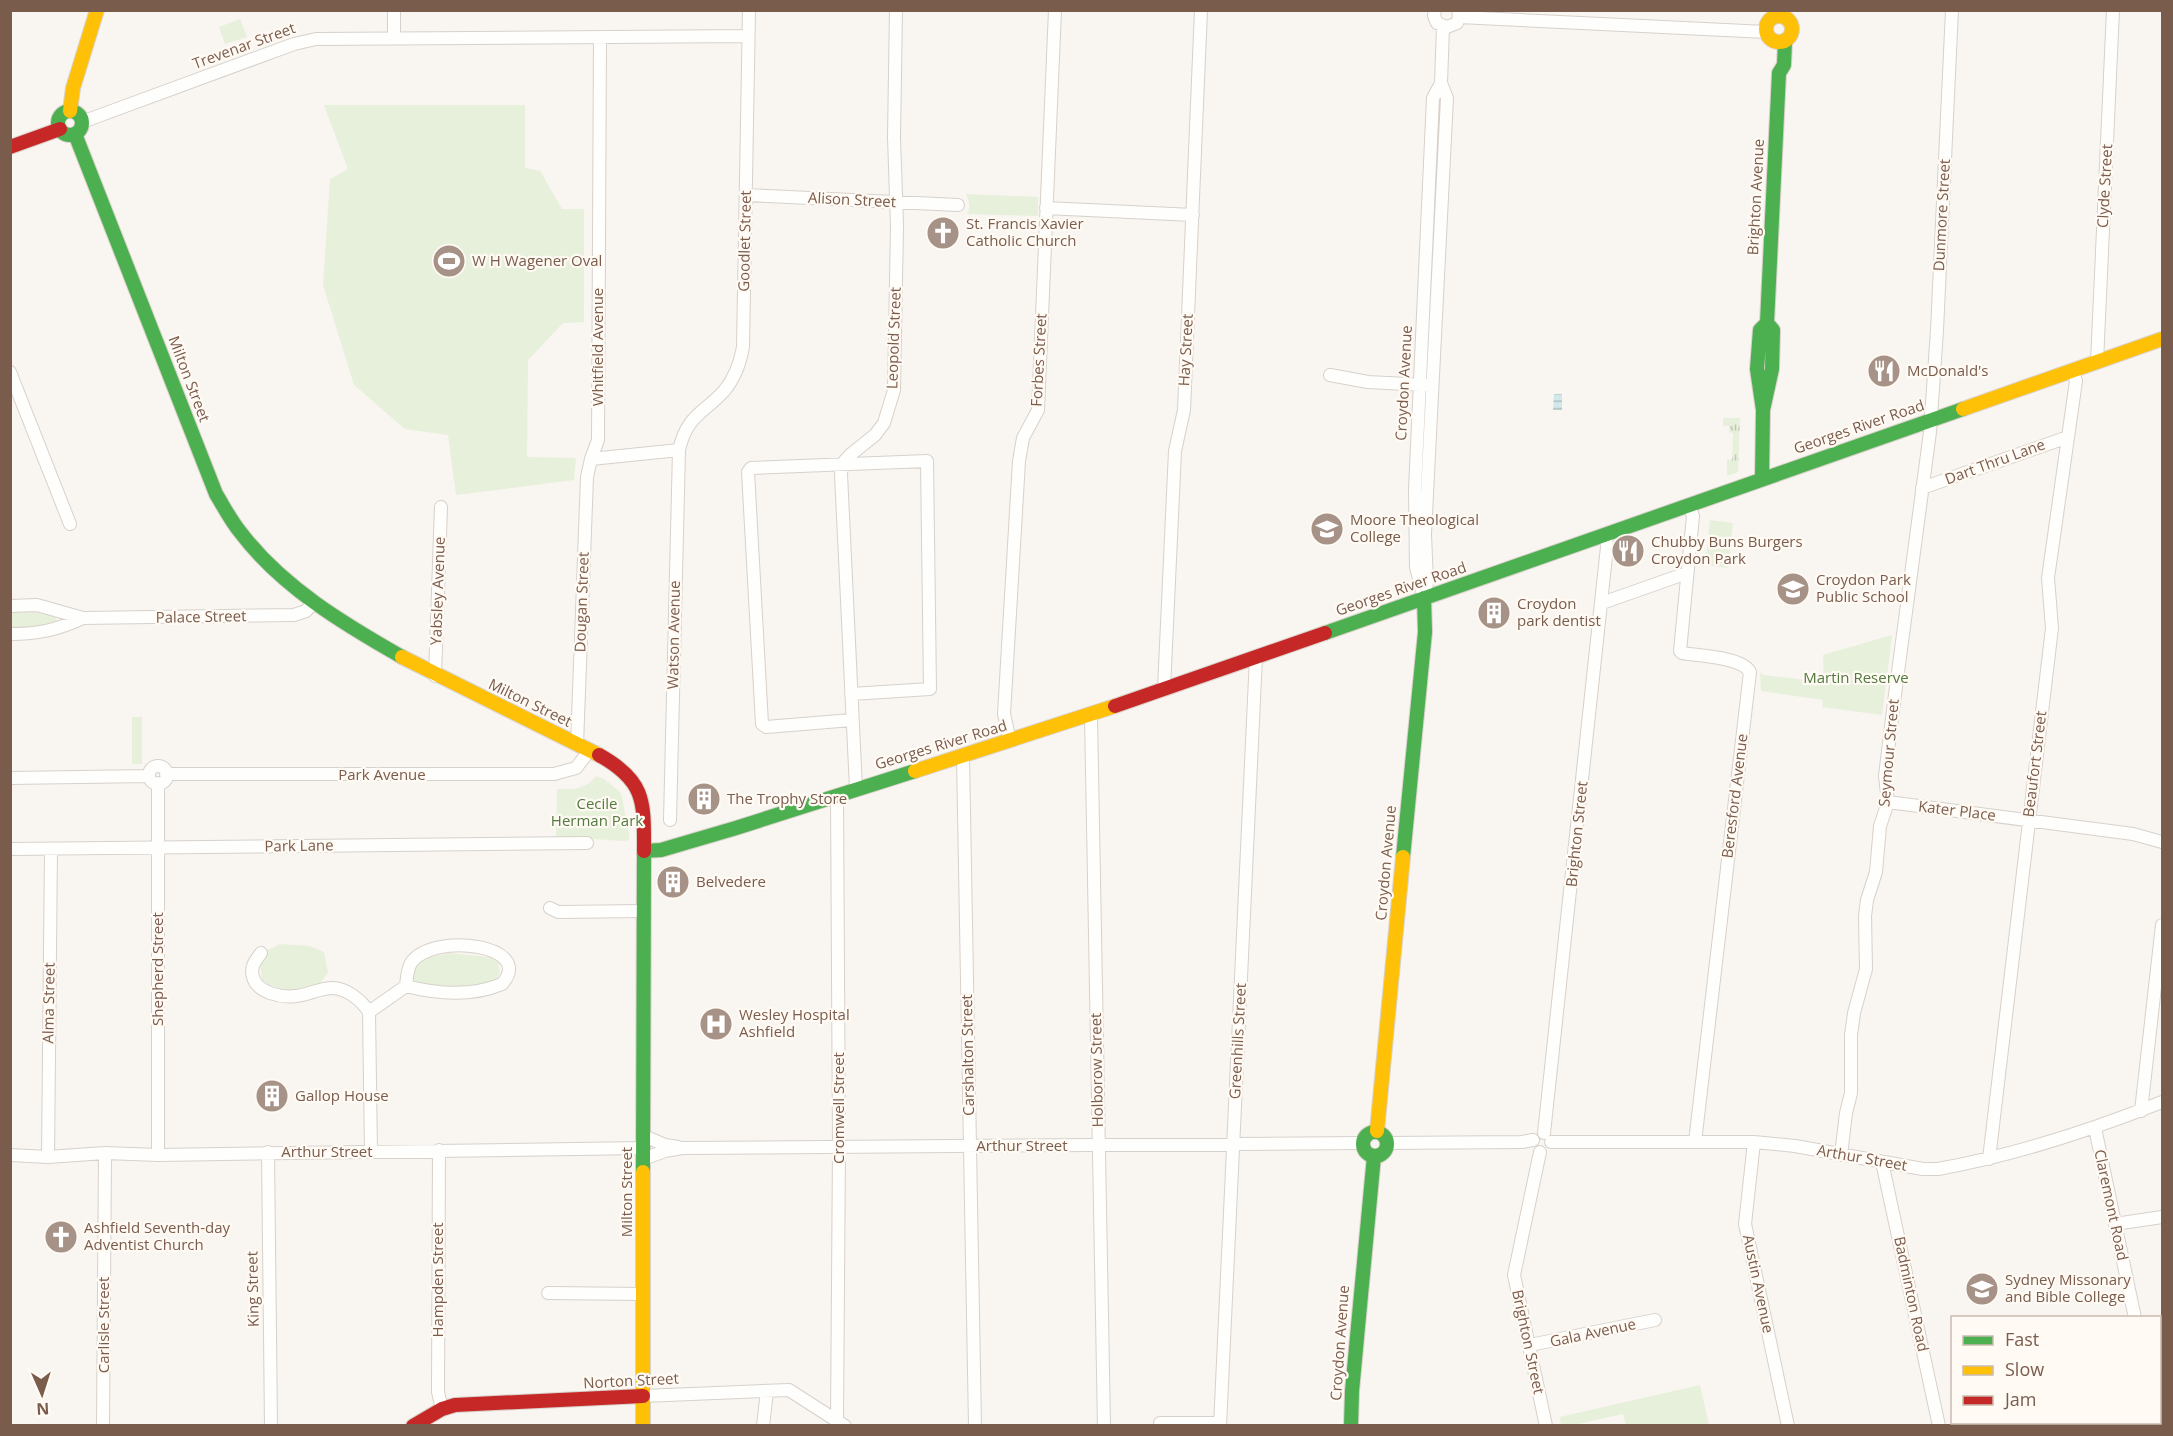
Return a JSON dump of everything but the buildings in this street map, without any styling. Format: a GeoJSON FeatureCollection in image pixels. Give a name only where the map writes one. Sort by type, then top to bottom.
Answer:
{"type":"FeatureCollection","features":[{"type":"Feature","properties":{"kind":"main road"},"geometry":{"type":"LineString","coordinates":[[69,111],[73,88],[97,10]]}},
{"type":"Feature","properties":{"kind":"main road"},"geometry":{"type":"LineString","coordinates":[[1775,38],[1766,24],[1782,14]]}},
{"type":"Feature","properties":{"kind":"main road","name":"Brighton Avenue"},"geometry":{"type":"LineString","coordinates":[[1762,479],[1763,410],[1757,369],[1760,330],[1767,323],[1779,73],[1784,64],[1775,38],[1792,31],[1782,14]]}},
{"type":"Feature","properties":{"kind":"main road"},"geometry":{"type":"LineString","coordinates":[[69,111],[77,112],[82,122],[81,129],[75,134],[65,134],[60,129],[60,117],[69,111]]}},
{"type":"Feature","properties":{"kind":"main road"},"geometry":{"type":"LineString","coordinates":[[10,147],[60,129]]}},
{"type":"Feature","properties":{"kind":"main road","name":"Milton Street"},"geometry":{"type":"LineString","coordinates":[[75,134],[225,513],[256,551],[314,602],[435,676],[583,748],[622,770],[633,780],[640,805],[644,851],[643,1425]]}},
{"type":"Feature","properties":{"kind":"main road","name":"Georges River Road"},"geometry":{"type":"LineString","coordinates":[[644,851],[661,850],[1091,715],[2163,339]]}},
{"type":"Feature","properties":{"kind":"main road","name":"Croydon Avenue"},"geometry":{"type":"LineString","coordinates":[[1377,1131],[1425,632],[1424,598]]}},
{"type":"Feature","properties":{"kind":"main road"},"geometry":{"type":"LineString","coordinates":[[1377,1131],[1385,1137],[1387,1143],[1385,1151],[1374,1156],[1365,1150],[1362,1143],[1365,1136],[1377,1131]]}},
{"type":"Feature","properties":{"kind":"main road","name":"Croydon Avenue"},"geometry":{"type":"LineString","coordinates":[[1351,1425],[1352,1391],[1374,1156]]}},
{"type":"Feature","properties":{"kind":"main road","name":"Norton Street"},"geometry":{"type":"LineString","coordinates":[[413,1425],[442,1409],[455,1405],[643,1396]]}},
{"type":"Feature","properties":{"kind":"street"},"geometry":{"type":"LineString","coordinates":[[394,10],[394,37]]}},
{"type":"Feature","properties":{"kind":"street","name":"Goodlet Street"},"geometry":{"type":"LineString","coordinates":[[679,450],[687,427],[701,410],[726,388],[733,379],[741,359],[744,338],[749,10]]}},
{"type":"Feature","properties":{"kind":"street","name":"Leopold Street"},"geometry":{"type":"LineString","coordinates":[[842,464],[875,435],[884,423],[894,390],[897,203],[894,137],[896,10]]}},
{"type":"Feature","properties":{"kind":"street","name":"Forbes Street"},"geometry":{"type":"LineString","coordinates":[[1010,741],[1004,714],[1017,480],[1023,438],[1038,410],[1055,10]]}},
{"type":"Feature","properties":{"kind":"street","name":"Hay Street"},"geometry":{"type":"LineString","coordinates":[[1164,689],[1175,451],[1184,410],[1201,10]]}},
{"type":"Feature","properties":{"kind":"street"},"geometry":{"type":"LineString","coordinates":[[1436,10],[1436,20],[1443,27],[1454,25],[1459,14],[1775,38]]}},
{"type":"Feature","properties":{"kind":"street","name":"Dunmore Street"},"geometry":{"type":"LineString","coordinates":[[1930,420],[1936,357],[1952,10]]}},
{"type":"Feature","properties":{"kind":"street","name":"Clyde Street"},"geometry":{"type":"LineString","coordinates":[[2097,362],[2113,10]]}},
{"type":"Feature","properties":{"kind":"street","name":"Croydon Avenue"},"geometry":{"type":"LineString","coordinates":[[1424,598],[1416,567],[1415,489],[1427,385],[1435,205],[1447,98],[1441,83],[1443,27]]}},
{"type":"Feature","properties":{"kind":"street","name":"Trevenar Street"},"geometry":{"type":"LineString","coordinates":[[82,122],[304,41],[328,38],[394,37],[748,36]]}},
{"type":"Feature","properties":{"kind":"street","name":"Whitfield Avenue"},"geometry":{"type":"LineString","coordinates":[[591,459],[598,440],[600,37]]}},
{"type":"Feature","properties":{"kind":"street","name":"Alison Street"},"geometry":{"type":"LineString","coordinates":[[746,195],[958,205]]}},
{"type":"Feature","properties":{"kind":"street"},"geometry":{"type":"LineString","coordinates":[[1046,208],[1192,215]]}},
{"type":"Feature","properties":{"kind":"street","name":"Beaufort Street"},"geometry":{"type":"LineString","coordinates":[[1989,1158],[2052,628],[2048,578],[2076,381],[2073,370]]}},
{"type":"Feature","properties":{"kind":"street"},"geometry":{"type":"LineString","coordinates":[[10,372],[70,524]]}},
{"type":"Feature","properties":{"kind":"street"},"geometry":{"type":"LineString","coordinates":[[1330,375],[1368,382],[1427,385]]}},
{"type":"Feature","properties":{"kind":"street","name":"Seymour Street"},"geometry":{"type":"LineString","coordinates":[[1841,1155],[1852,1087],[1851,1035],[1854,1013],[1866,969],[1865,916],[1867,900],[1876,872],[1880,826],[1888,802],[1886,776],[1930,420]]}},
{"type":"Feature","properties":{"kind":"street","name":"Dart Thru Lane"},"geometry":{"type":"LineString","coordinates":[[1922,488],[2068,437]]}},
{"type":"Feature","properties":{"kind":"street"},"geometry":{"type":"LineString","coordinates":[[591,459],[679,450]]}},
{"type":"Feature","properties":{"kind":"street","name":"Watson Avenue"},"geometry":{"type":"LineString","coordinates":[[670,820],[679,450]]}},
{"type":"Feature","properties":{"kind":"street","name":"Dougan Street"},"geometry":{"type":"LineString","coordinates":[[583,748],[587,477],[591,459]]}},
{"type":"Feature","properties":{"kind":"street"},"geometry":{"type":"LineString","coordinates":[[851,694],[930,688],[927,461],[751,468],[748,472],[762,724],[766,727],[852,720]]}},
{"type":"Feature","properties":{"kind":"street"},"geometry":{"type":"LineString","coordinates":[[842,464],[841,501],[856,789]]}},
{"type":"Feature","properties":{"kind":"street","name":"Beresford Avenue"},"geometry":{"type":"LineString","coordinates":[[1689,505],[1693,516],[1680,651],[1738,662],[1747,667],[1750,672],[1695,1142]]}},
{"type":"Feature","properties":{"kind":"street","name":"Yabsley Avenue"},"geometry":{"type":"LineString","coordinates":[[435,676],[441,507]]}},
{"type":"Feature","properties":{"kind":"street","name":"Brighton Street"},"geometry":{"type":"LineString","coordinates":[[1548,1138],[1602,603],[1606,534]]}},
{"type":"Feature","properties":{"kind":"street"},"geometry":{"type":"LineString","coordinates":[[1602,603],[1687,573]]}},
{"type":"Feature","properties":{"kind":"street","name":"Palace Street"},"geometry":{"type":"LineString","coordinates":[[10,606],[37,605],[83,618],[294,615],[306,611],[314,602]]}},
{"type":"Feature","properties":{"kind":"street","name":"Palace Street"},"geometry":{"type":"LineString","coordinates":[[10,634],[37,634],[62,628],[83,618]]}},
{"type":"Feature","properties":{"kind":"street","name":"Greenhills Street"},"geometry":{"type":"LineString","coordinates":[[1220,1424],[1256,657]]}},
{"type":"Feature","properties":{"kind":"street","name":"Holborow Street"},"geometry":{"type":"LineString","coordinates":[[1091,715],[1104,1425]]}},
{"type":"Feature","properties":{"kind":"street","name":"Park Avenue"},"geometry":{"type":"LineString","coordinates":[[10,778],[554,774],[576,768],[583,748]]}},
{"type":"Feature","properties":{"kind":"street","name":"Carshalton Street"},"geometry":{"type":"LineString","coordinates":[[963,756],[975,1425]]}},
{"type":"Feature","properties":{"kind":"street","name":"Shepherd Street"},"geometry":{"type":"LineString","coordinates":[[158,778],[158,1155]]}},
{"type":"Feature","properties":{"kind":"street","name":"Cromwell Street"},"geometry":{"type":"LineString","coordinates":[[837,796],[841,1423]]}},
{"type":"Feature","properties":{"kind":"street","name":"Kater Place"},"geometry":{"type":"LineString","coordinates":[[1888,802],[2133,834],[2163,842]]}},
{"type":"Feature","properties":{"kind":"street","name":"Kater Place"},"geometry":{"type":"LineString","coordinates":[[2133,834],[2163,832]]}},
{"type":"Feature","properties":{"kind":"street","name":"Park Lane"},"geometry":{"type":"LineString","coordinates":[[10,849],[587,843]]}},
{"type":"Feature","properties":{"kind":"street","name":"Alma Street"},"geometry":{"type":"LineString","coordinates":[[48,1157],[51,849]]}},
{"type":"Feature","properties":{"kind":"street"},"geometry":{"type":"LineString","coordinates":[[550,908],[558,912],[644,911]]}},
{"type":"Feature","properties":{"kind":"street"},"geometry":{"type":"LineString","coordinates":[[2141,1111],[2163,925]]}},
{"type":"Feature","properties":{"kind":"street"},"geometry":{"type":"LineString","coordinates":[[369,1012],[406,986],[410,965],[432,948],[458,946],[498,953],[503,957],[509,973],[501,984],[476,991],[444,993],[406,986]]}},
{"type":"Feature","properties":{"kind":"street"},"geometry":{"type":"LineString","coordinates":[[261,953],[253,962],[252,974],[254,983],[264,991],[294,997],[333,987],[363,1002],[369,1012],[371,1151]]}},
{"type":"Feature","properties":{"kind":"street","name":"Arthur Street"},"geometry":{"type":"LineString","coordinates":[[1548,1138],[1754,1142],[1795,1146],[1923,1169],[1938,1169],[2025,1150],[2095,1128],[2163,1102]]}},
{"type":"Feature","properties":{"kind":"street","name":"Claremont Road"},"geometry":{"type":"LineString","coordinates":[[2095,1128],[2135,1316]]}},
{"type":"Feature","properties":{"kind":"street"},"geometry":{"type":"LineString","coordinates":[[1536,1135],[1548,1138],[1548,1150],[1540,1152],[1535,1149],[1533,1140],[1536,1135]]}},
{"type":"Feature","properties":{"kind":"street"},"geometry":{"type":"LineString","coordinates":[[1387,1143],[1533,1140]]}},
{"type":"Feature","properties":{"kind":"street","name":"Austin Avenue"},"geometry":{"type":"LineString","coordinates":[[1754,1142],[1745,1224],[1788,1425]]}},
{"type":"Feature","properties":{"kind":"street","name":"Arthur Street"},"geometry":{"type":"LineString","coordinates":[[644,1148],[665,1151],[682,1148],[1362,1143]]}},
{"type":"Feature","properties":{"kind":"street","name":"Arthur Street"},"geometry":{"type":"LineString","coordinates":[[10,1155],[48,1157],[105,1153],[158,1155],[644,1148],[665,1145],[682,1148]]}},
{"type":"Feature","properties":{"kind":"street","name":"Hampden Street"},"geometry":{"type":"LineString","coordinates":[[439,1150],[438,1392],[442,1409]]}},
{"type":"Feature","properties":{"kind":"street","name":"King Street"},"geometry":{"type":"LineString","coordinates":[[268,1152],[271,1425]]}},
{"type":"Feature","properties":{"kind":"street","name":"Brighton Street"},"geometry":{"type":"LineString","coordinates":[[1540,1152],[1514,1275],[1546,1425]]}},
{"type":"Feature","properties":{"kind":"street","name":"Carlisle Street"},"geometry":{"type":"LineString","coordinates":[[103,1425],[105,1153]]}},
{"type":"Feature","properties":{"kind":"street","name":"Badminton Road"},"geometry":{"type":"LineString","coordinates":[[1882,1162],[1939,1425]]}},
{"type":"Feature","properties":{"kind":"street"},"geometry":{"type":"LineString","coordinates":[[2115,1224],[2163,1217]]}},
{"type":"Feature","properties":{"kind":"street"},"geometry":{"type":"LineString","coordinates":[[548,1293],[643,1294]]}},
{"type":"Feature","properties":{"kind":"street","name":"Gala Avenue"},"geometry":{"type":"LineString","coordinates":[[1530,1346],[1655,1320]]}},
{"type":"Feature","properties":{"kind":"street"},"geometry":{"type":"LineString","coordinates":[[763,1425],[766,1390]]}},
{"type":"Feature","properties":{"kind":"street","name":"Norton Street"},"geometry":{"type":"LineString","coordinates":[[643,1396],[789,1390],[841,1423]]}},
{"type":"Feature","properties":{"kind":"street"},"geometry":{"type":"LineString","coordinates":[[1160,1423],[1220,1424]]}},
{"type":"Feature","properties":{"kind":"green space"},"geometry":{"type":"Polygon","coordinates":[[[240,19],[247,37],[225,44],[219,27],[240,19]]]}},
{"type":"Feature","properties":{"kind":"green space"},"geometry":{"type":"Polygon","coordinates":[[[324,105],[525,105],[525,168],[540,171],[562,209],[584,209],[584,322],[563,323],[528,360],[527,457],[576,458],[574,480],[456,495],[448,435],[405,429],[354,385],[323,285],[330,179],[348,169],[324,105]]]}},
{"type":"Feature","properties":{"kind":"green space"},"geometry":{"type":"Polygon","coordinates":[[[966,194],[1038,197],[1038,216],[967,214],[969,204],[966,194]]]}},
{"type":"Feature","properties":{"kind":"green space"},"geometry":{"type":"Polygon","coordinates":[[[1723,418],[1740,418],[1738,472],[1727,476],[1727,459],[1732,460],[1733,433],[1729,432],[1729,426],[1723,426],[1723,418]]]}},
{"type":"Feature","properties":{"kind":"green space"},"geometry":{"type":"Polygon","coordinates":[[[1710,520],[1733,523],[1728,568],[1705,565],[1710,520]]]}},
{"type":"Feature","properties":{"kind":"green space"},"geometry":{"type":"Polygon","coordinates":[[[10,612],[34,612],[55,617],[57,621],[34,628],[11,628],[10,612]]]}},
{"type":"Feature","properties":{"kind":"green space","name":"Martin Reserve"},"geometry":{"type":"Polygon","coordinates":[[[1892,635],[1882,715],[1822,707],[1823,700],[1761,691],[1760,672],[1763,675],[1824,682],[1823,655],[1892,635]]]}},
{"type":"Feature","properties":{"kind":"green space"},"geometry":{"type":"Polygon","coordinates":[[[132,717],[142,717],[142,764],[132,764],[132,717]]]}},
{"type":"Feature","properties":{"kind":"green space","name":"Cecile Herman Park"},"geometry":{"type":"Polygon","coordinates":[[[596,776],[604,779],[621,793],[630,839],[625,841],[556,837],[557,789],[574,789],[583,786],[596,776]]]}},
{"type":"Feature","properties":{"kind":"green space"},"geometry":{"type":"Polygon","coordinates":[[[280,944],[310,946],[324,952],[328,973],[319,984],[298,990],[283,989],[262,981],[259,955],[280,944]]]}},
{"type":"Feature","properties":{"kind":"green space"},"geometry":{"type":"Polygon","coordinates":[[[450,953],[498,960],[500,973],[492,984],[474,987],[431,987],[414,981],[415,968],[424,960],[450,953]]]}},
{"type":"Feature","properties":{"kind":"green space"},"geometry":{"type":"Polygon","coordinates":[[[1700,1385],[1709,1425],[1626,1425],[1623,1414],[1573,1425],[1561,1425],[1560,1417],[1700,1385]]]}},
{"type":"Feature","properties":{"kind":"water"},"geometry":{"type":"Polygon","coordinates":[[[1554,394],[1562,394],[1562,410],[1553,410],[1554,394]]]}},
{"type":"Feature","properties":{"kind":"traffic: fast"},"geometry":{"type":"LineString","coordinates":[[1763,410],[1757,369],[1760,330],[1767,323],[1779,73],[1784,65],[1785,41]]}},
{"type":"Feature","properties":{"kind":"traffic: fast"},"geometry":{"type":"LineString","coordinates":[[70,111],[75,112],[81,118],[82,123],[81,128],[75,134],[70,135],[65,134],[59,128],[58,123],[59,118],[65,112],[70,111]]}},
{"type":"Feature","properties":{"kind":"traffic: fast"},"geometry":{"type":"LineString","coordinates":[[75,134],[216,494],[231,519],[275,571],[336,618],[402,657]]}},
{"type":"Feature","properties":{"kind":"traffic: fast"},"geometry":{"type":"LineString","coordinates":[[1762,479],[1763,410],[1772,369],[1773,330],[1767,323]]}},
{"type":"Feature","properties":{"kind":"traffic: fast"},"geometry":{"type":"LineString","coordinates":[[1325,633],[1963,409]]}},
{"type":"Feature","properties":{"kind":"traffic: fast"},"geometry":{"type":"LineString","coordinates":[[1403,857],[1425,632],[1424,598]]}},
{"type":"Feature","properties":{"kind":"traffic: fast"},"geometry":{"type":"LineString","coordinates":[[643,1172],[644,851],[661,850],[736,828],[915,771]]}},
{"type":"Feature","properties":{"kind":"traffic: fast"},"geometry":{"type":"LineString","coordinates":[[1375,1132],[1384,1135],[1387,1144],[1384,1153],[1375,1156],[1366,1153],[1363,1144],[1366,1135],[1375,1132]]}},
{"type":"Feature","properties":{"kind":"traffic: fast"},"geometry":{"type":"LineString","coordinates":[[1351,1426],[1352,1391],[1374,1156]]}},
{"type":"Feature","properties":{"kind":"traffic: slow"},"geometry":{"type":"LineString","coordinates":[[70,111],[73,88],[97,10]]}},
{"type":"Feature","properties":{"kind":"traffic: slow"},"geometry":{"type":"LineString","coordinates":[[1779,16],[1788,20],[1792,29],[1788,38],[1779,42],[1770,38],[1766,29],[1770,20],[1779,16]]}},
{"type":"Feature","properties":{"kind":"traffic: slow"},"geometry":{"type":"LineString","coordinates":[[1963,409],[2162,339]]}},
{"type":"Feature","properties":{"kind":"traffic: slow"},"geometry":{"type":"LineString","coordinates":[[402,657],[599,755]]}},
{"type":"Feature","properties":{"kind":"traffic: slow"},"geometry":{"type":"LineString","coordinates":[[915,771],[1115,706]]}},
{"type":"Feature","properties":{"kind":"traffic: slow"},"geometry":{"type":"LineString","coordinates":[[1377,1131],[1403,857]]}},
{"type":"Feature","properties":{"kind":"traffic: slow"},"geometry":{"type":"LineString","coordinates":[[643,1172],[643,1426]]}},
{"type":"Feature","properties":{"kind":"traffic: jam"},"geometry":{"type":"LineString","coordinates":[[10,147],[60,129]]}},
{"type":"Feature","properties":{"kind":"traffic: jam"},"geometry":{"type":"LineString","coordinates":[[1115,706],[1325,633]]}},
{"type":"Feature","properties":{"kind":"traffic: jam"},"geometry":{"type":"LineString","coordinates":[[599,755],[626,774],[639,794],[644,819],[644,851]]}},
{"type":"Feature","properties":{"kind":"traffic: jam"},"geometry":{"type":"LineString","coordinates":[[413,1426],[442,1409],[455,1405],[643,1396]]}},
{"type":"Feature","properties":{"kind":"place","name":"St. Francis Xavier Catholic Church"},"geometry":{"type":"Point","coordinates":[943,233]}},
{"type":"Feature","properties":{"kind":"place","name":"W H Wagener Oval"},"geometry":{"type":"Point","coordinates":[449,261]}},
{"type":"Feature","properties":{"kind":"place","name":"McDonald's"},"geometry":{"type":"Point","coordinates":[1884,371]}},
{"type":"Feature","properties":{"kind":"place","name":"Moore Theological College"},"geometry":{"type":"Point","coordinates":[1327,529]}},
{"type":"Feature","properties":{"kind":"place","name":"Chubby Buns Burgers Croydon Park"},"geometry":{"type":"Point","coordinates":[1628,551]}},
{"type":"Feature","properties":{"kind":"place","name":"Croydon Park Public School"},"geometry":{"type":"Point","coordinates":[1793,589]}},
{"type":"Feature","properties":{"kind":"place","name":"Croydon park dentist"},"geometry":{"type":"Point","coordinates":[1494,613]}},
{"type":"Feature","properties":{"kind":"place","name":"The Trophy Store"},"geometry":{"type":"Point","coordinates":[704,799]}},
{"type":"Feature","properties":{"kind":"place","name":"Belvedere"},"geometry":{"type":"Point","coordinates":[673,882]}},
{"type":"Feature","properties":{"kind":"place","name":"Wesley Hospital Ashfield"},"geometry":{"type":"Point","coordinates":[716,1024]}},
{"type":"Feature","properties":{"kind":"place","name":"Gallop House"},"geometry":{"type":"Point","coordinates":[272,1096]}},
{"type":"Feature","properties":{"kind":"place","name":"Ashfield Seventh-day Adventist Church"},"geometry":{"type":"Point","coordinates":[61,1237]}},
{"type":"Feature","properties":{"kind":"place","name":"Sydney Missonary and Bible College"},"geometry":{"type":"Point","coordinates":[1982,1289]}}]}
